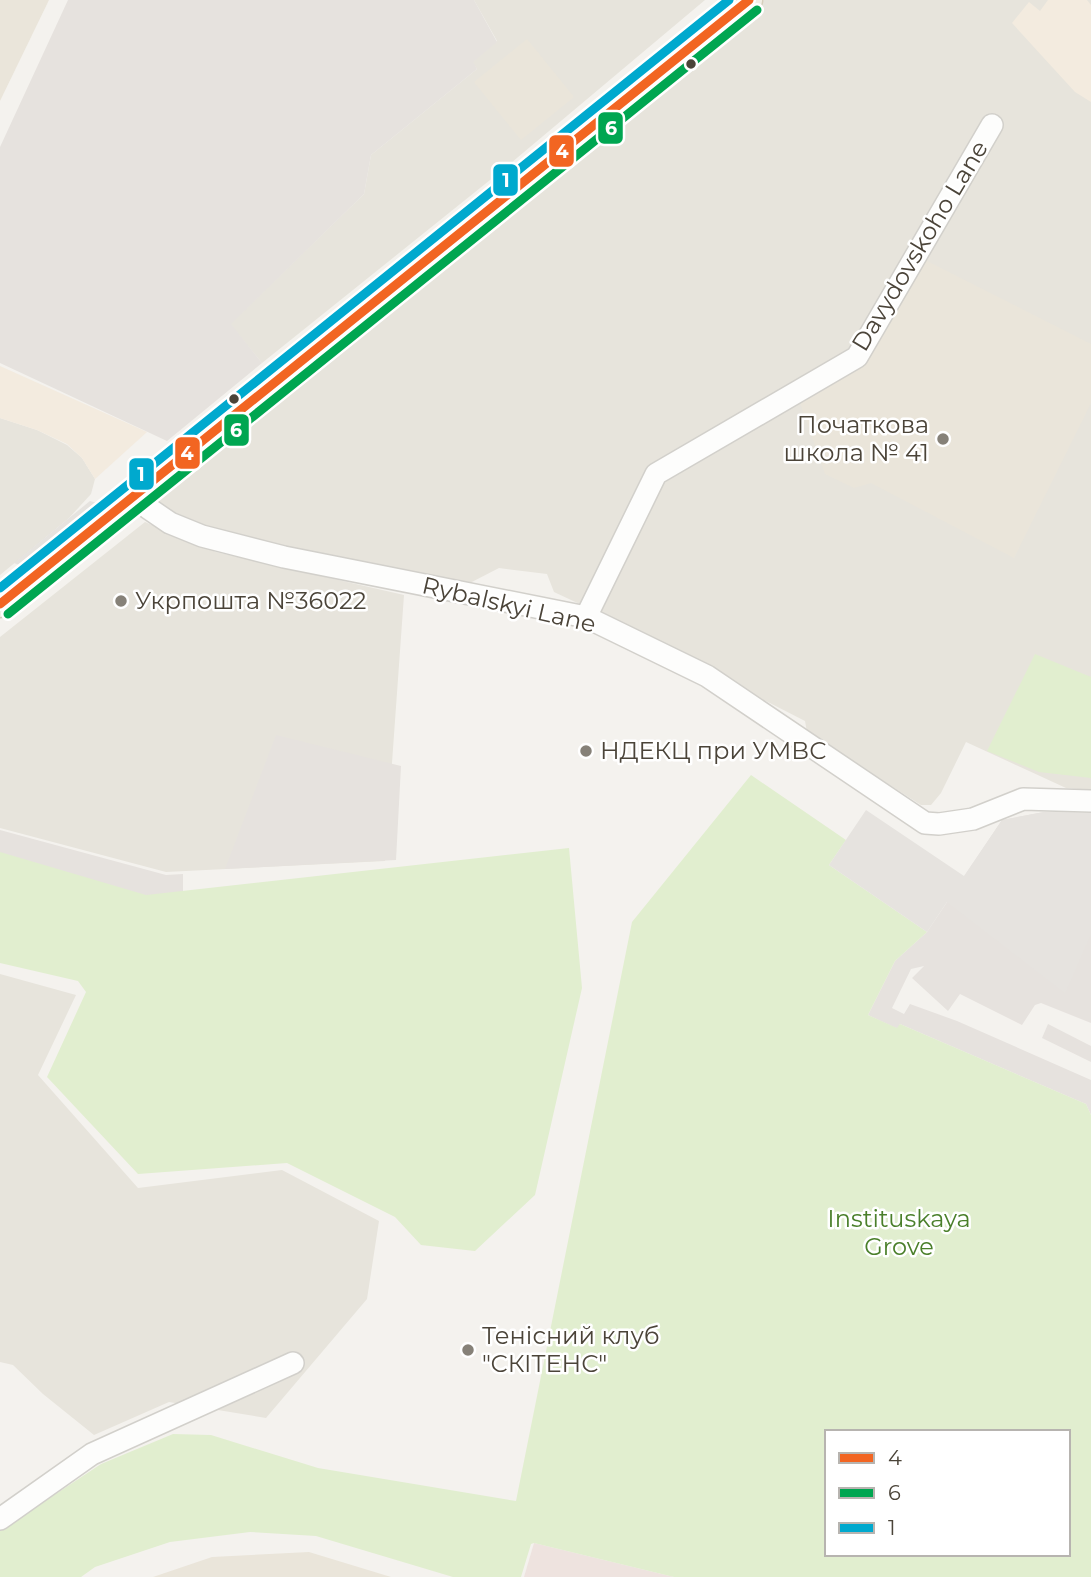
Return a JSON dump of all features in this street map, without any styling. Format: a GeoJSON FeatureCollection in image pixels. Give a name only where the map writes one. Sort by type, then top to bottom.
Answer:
{"type":"FeatureCollection","features":[{"type":"Feature","properties":{"kind":"main road"},"geometry":{"type":"LineString","coordinates":[[0,604],[749,0]]}},
{"type":"Feature","properties":{"kind":"street","name":"Davydovskoho Lane"},"geometry":{"type":"LineString","coordinates":[[586,617],[656,474],[857,357],[992,125]]}},
{"type":"Feature","properties":{"kind":"street","name":"Rybalskyi Lane"},"geometry":{"type":"LineString","coordinates":[[136,495],[148,508],[170,523],[202,536],[284,557],[586,617],[707,676],[925,823],[939,824],[973,819],[1023,799],[1091,801]]}},
{"type":"Feature","properties":{"kind":"street"},"geometry":{"type":"LineString","coordinates":[[0,1519],[92,1454],[293,1363]]}},
{"type":"Feature","properties":{"kind":"shaded area"},"geometry":{"type":"Polygon","coordinates":[[[0,0],[49,0],[0,101],[0,0]]]}},
{"type":"Feature","properties":{"kind":"shaded area"},"geometry":{"type":"Polygon","coordinates":[[[68,0],[474,0],[497,42],[473,62],[477,69],[371,155],[364,194],[231,324],[262,363],[167,441],[0,363],[0,147],[68,0]]]}},
{"type":"Feature","properties":{"kind":"shaded area"},"geometry":{"type":"Polygon","coordinates":[[[474,0],[705,0],[505,168],[262,363],[230,324],[364,194],[371,155],[477,69],[472,62],[497,41],[474,0]]]}},
{"type":"Feature","properties":{"kind":"shaded area"},"geometry":{"type":"Polygon","coordinates":[[[764,0],[1091,0],[1091,790],[1066,788],[966,742],[941,793],[931,805],[921,805],[807,732],[805,721],[703,669],[701,661],[554,592],[547,574],[499,568],[466,585],[297,549],[174,518],[156,501],[160,490],[764,0]]]}},
{"type":"Feature","properties":{"kind":"shaded area"},"geometry":{"type":"Polygon","coordinates":[[[1048,0],[1087,0],[1091,5],[1091,102],[1075,92],[1012,23],[1029,2],[1040,11],[1048,0]]]}},
{"type":"Feature","properties":{"kind":"shaded area"},"geometry":{"type":"Polygon","coordinates":[[[527,39],[574,97],[521,140],[474,82],[527,39]]]}},
{"type":"Feature","properties":{"kind":"shaded area","name":"Початкова школа № 41"},"geometry":{"type":"Polygon","coordinates":[[[923,259],[1091,344],[1091,403],[1014,558],[871,483],[854,488],[825,474],[798,397],[860,362],[923,259]]]}},
{"type":"Feature","properties":{"kind":"shaded area"},"geometry":{"type":"Polygon","coordinates":[[[0,366],[147,432],[95,479],[82,458],[67,444],[37,430],[0,418],[0,366]]]}},
{"type":"Feature","properties":{"kind":"shaded area"},"geometry":{"type":"Polygon","coordinates":[[[0,418],[37,430],[67,445],[82,458],[95,479],[91,494],[69,518],[0,575],[0,418]]]}},
{"type":"Feature","properties":{"kind":"shaded area"},"geometry":{"type":"Polygon","coordinates":[[[90,501],[118,509],[39,573],[14,563],[90,501]]]}},
{"type":"Feature","properties":{"kind":"shaded area"},"geometry":{"type":"Polygon","coordinates":[[[145,522],[216,552],[404,595],[385,861],[166,872],[0,828],[0,637],[145,522]]]}},
{"type":"Feature","properties":{"kind":"shaded area"},"geometry":{"type":"Polygon","coordinates":[[[276,735],[401,766],[396,860],[225,869],[276,735]]]}},
{"type":"Feature","properties":{"kind":"shaded area"},"geometry":{"type":"Polygon","coordinates":[[[866,810],[964,876],[1002,820],[1044,812],[1091,813],[1091,934],[1065,993],[947,902],[927,932],[829,865],[866,810]]]}},
{"type":"Feature","properties":{"kind":"shaded area"},"geometry":{"type":"Polygon","coordinates":[[[1044,812],[1091,813],[1091,1023],[1041,1003],[1035,1005],[1022,1025],[960,994],[948,1011],[912,978],[924,966],[911,969],[892,1008],[904,1014],[910,1004],[957,1021],[1091,1080],[1091,1115],[1086,1104],[900,1024],[898,1029],[868,1015],[895,961],[927,932],[1002,820],[1044,812]]]}},
{"type":"Feature","properties":{"kind":"shaded area"},"geometry":{"type":"Polygon","coordinates":[[[0,830],[166,875],[183,874],[183,912],[0,885],[0,830]]]}},
{"type":"Feature","properties":{"kind":"shaded area"},"geometry":{"type":"Polygon","coordinates":[[[0,974],[76,995],[38,1075],[138,1188],[282,1170],[379,1221],[367,1299],[266,1418],[169,1402],[94,1435],[43,1394],[13,1365],[0,1362],[0,974]]]}},
{"type":"Feature","properties":{"kind":"shaded area"},"geometry":{"type":"Polygon","coordinates":[[[1048,1024],[1091,1046],[1091,1062],[1042,1038],[1048,1024]]]}},
{"type":"Feature","properties":{"kind":"shaded area"},"geometry":{"type":"Polygon","coordinates":[[[534,1543],[674,1577],[524,1577],[534,1543]]]}},
{"type":"Feature","properties":{"kind":"shaded area"},"geometry":{"type":"Polygon","coordinates":[[[309,1552],[391,1577],[153,1577],[212,1557],[309,1552]]]}},
{"type":"Feature","properties":{"kind":"green space"},"geometry":{"type":"Polygon","coordinates":[[[1035,654],[1091,677],[1091,778],[1039,772],[987,751],[1035,654]]]}},
{"type":"Feature","properties":{"kind":"green space","name":"Іnstituskaya Grove"},"geometry":{"type":"Polygon","coordinates":[[[751,775],[846,840],[829,865],[927,932],[895,961],[868,1015],[897,1028],[900,1024],[1086,1104],[1091,1115],[1091,1577],[674,1577],[534,1543],[531,1544],[521,1577],[453,1577],[316,1536],[250,1532],[170,1542],[95,1567],[81,1577],[0,1577],[0,1531],[101,1464],[173,1434],[211,1435],[318,1468],[516,1501],[632,922],[751,775]]]}},
{"type":"Feature","properties":{"kind":"green space"},"geometry":{"type":"Polygon","coordinates":[[[569,848],[582,988],[535,1195],[475,1251],[421,1245],[395,1217],[287,1163],[138,1174],[47,1077],[86,992],[78,981],[0,963],[0,852],[146,895],[569,848]]]}},
{"type":"Feature","properties":{"kind":"transit line","name":"1"},"geometry":{"type":"LineString","coordinates":[[0,588],[729,0]]}},
{"type":"Feature","properties":{"kind":"transit line","name":"4"},"geometry":{"type":"LineString","coordinates":[[0,604],[749,0]]}},
{"type":"Feature","properties":{"kind":"transit line","name":"6"},"geometry":{"type":"LineString","coordinates":[[8,614],[757,10]]}},
{"type":"Feature","properties":{"kind":"place","name":"Початкова школа № 41"},"geometry":{"type":"Point","coordinates":[943,439]}},
{"type":"Feature","properties":{"kind":"place","name":"Укрпошта №36022"},"geometry":{"type":"Point","coordinates":[121,601]}},
{"type":"Feature","properties":{"kind":"place","name":"НДЕКЦ при УМВС"},"geometry":{"type":"Point","coordinates":[586,751]}},
{"type":"Feature","properties":{"kind":"place","name":"Тенісний клуб \"СКІТЕНС\""},"geometry":{"type":"Point","coordinates":[468,1350]}}]}
